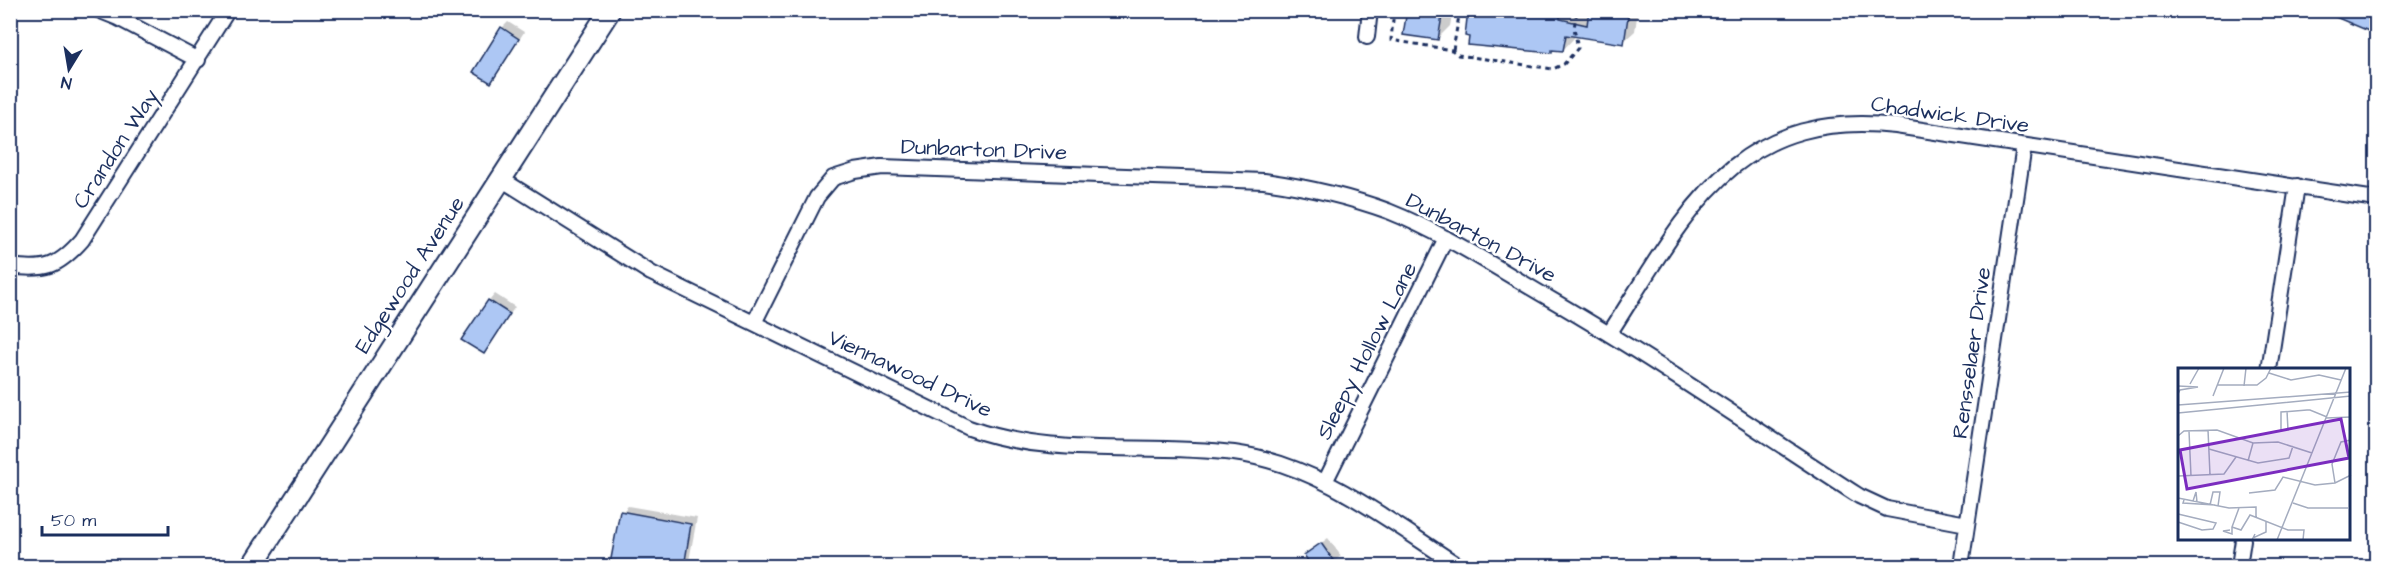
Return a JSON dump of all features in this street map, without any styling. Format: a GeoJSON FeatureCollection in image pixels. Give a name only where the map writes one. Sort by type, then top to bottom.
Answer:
{"type":"FeatureCollection","features":[{"type":"Feature","properties":{"kind":"street"},"geometry":{"type":"LineString","coordinates":[[98,10],[198,60]]}},
{"type":"Feature","properties":{"kind":"street","name":"Crandon Way"},"geometry":{"type":"LineString","coordinates":[[10,266],[45,268],[67,257],[82,240],[228,10]]}},
{"type":"Feature","properties":{"kind":"street","name":"Edgewood Avenue"},"geometry":{"type":"LineString","coordinates":[[252,567],[610,10]]}},
{"type":"Feature","properties":{"kind":"street"},"geometry":{"type":"LineString","coordinates":[[1366,37],[1370,10]]}},
{"type":"Feature","properties":{"kind":"street","name":"Chadwick Drive"},"geometry":{"type":"LineString","coordinates":[[1610,334],[1676,231],[1703,195],[1731,167],[1766,144],[1789,134],[1824,126],[1872,124],[2376,199]]}},
{"type":"Feature","properties":{"kind":"street","name":"Rensselaer Drive"},"geometry":{"type":"LineString","coordinates":[[1961,567],[2024,146]]}},
{"type":"Feature","properties":{"kind":"street","name":"Dunbarton Drive"},"geometry":{"type":"LineString","coordinates":[[754,323],[817,197],[833,178],[855,171],[882,167],[1264,182],[1306,188],[1344,197],[1386,211],[1446,238],[1610,334],[1859,496],[1887,509],[1967,524]]}},
{"type":"Feature","properties":{"kind":"street","name":"Viennawood Drive"},"geometry":{"type":"LineString","coordinates":[[501,179],[651,273],[969,428],[1028,444],[1235,453],[1292,468],[1325,482],[1459,567]]}},
{"type":"Feature","properties":{"kind":"street"},"geometry":{"type":"LineString","coordinates":[[2269,368],[2296,186]]}},
{"type":"Feature","properties":{"kind":"street","name":"Sleepy Hollow Lane"},"geometry":{"type":"LineString","coordinates":[[1325,482],[1446,238]]}},
{"type":"Feature","properties":{"kind":"street"},"geometry":{"type":"LineString","coordinates":[[2239,567],[2243,541]]}},
{"type":"Feature","properties":{"kind":"street"},"geometry":{"type":"LineString","coordinates":[[1432,567],[1440,554]]}},
{"type":"Feature","properties":{"kind":"path"},"geometry":{"type":"LineString","coordinates":[[1394,10],[1391,40],[1453,51],[1458,55],[1553,69],[1564,64],[1578,48],[1574,28],[1577,10]]}},
{"type":"Feature","properties":{"kind":"path"},"geometry":{"type":"LineString","coordinates":[[1453,51],[1460,10]]}},
{"type":"Feature","properties":{"kind":"building"},"geometry":{"type":"Polygon","coordinates":[[[1407,10],[1443,10],[1438,40],[1403,35],[1407,10]]]}},
{"type":"Feature","properties":{"kind":"building"},"geometry":{"type":"Polygon","coordinates":[[[1468,10],[1534,10],[1560,15],[1560,19],[1587,25],[1589,10],[1629,10],[1624,44],[1566,35],[1563,51],[1552,50],[1552,53],[1468,45],[1469,37],[1465,36],[1468,10]]]}},
{"type":"Feature","properties":{"kind":"building"},"geometry":{"type":"Polygon","coordinates":[[[2319,10],[2376,10],[2376,16],[2371,32],[2319,10]]]}},
{"type":"Feature","properties":{"kind":"building"},"geometry":{"type":"Polygon","coordinates":[[[501,27],[519,39],[491,83],[473,72],[501,27]]]}},
{"type":"Feature","properties":{"kind":"building"},"geometry":{"type":"Polygon","coordinates":[[[488,300],[510,314],[484,354],[461,340],[488,300]]]}},
{"type":"Feature","properties":{"kind":"building"},"geometry":{"type":"Polygon","coordinates":[[[620,511],[691,524],[684,567],[622,567],[610,564],[620,511]]]}},
{"type":"Feature","properties":{"kind":"building"},"geometry":{"type":"Polygon","coordinates":[[[1321,543],[1338,567],[1312,567],[1304,555],[1321,543]]]}}]}
